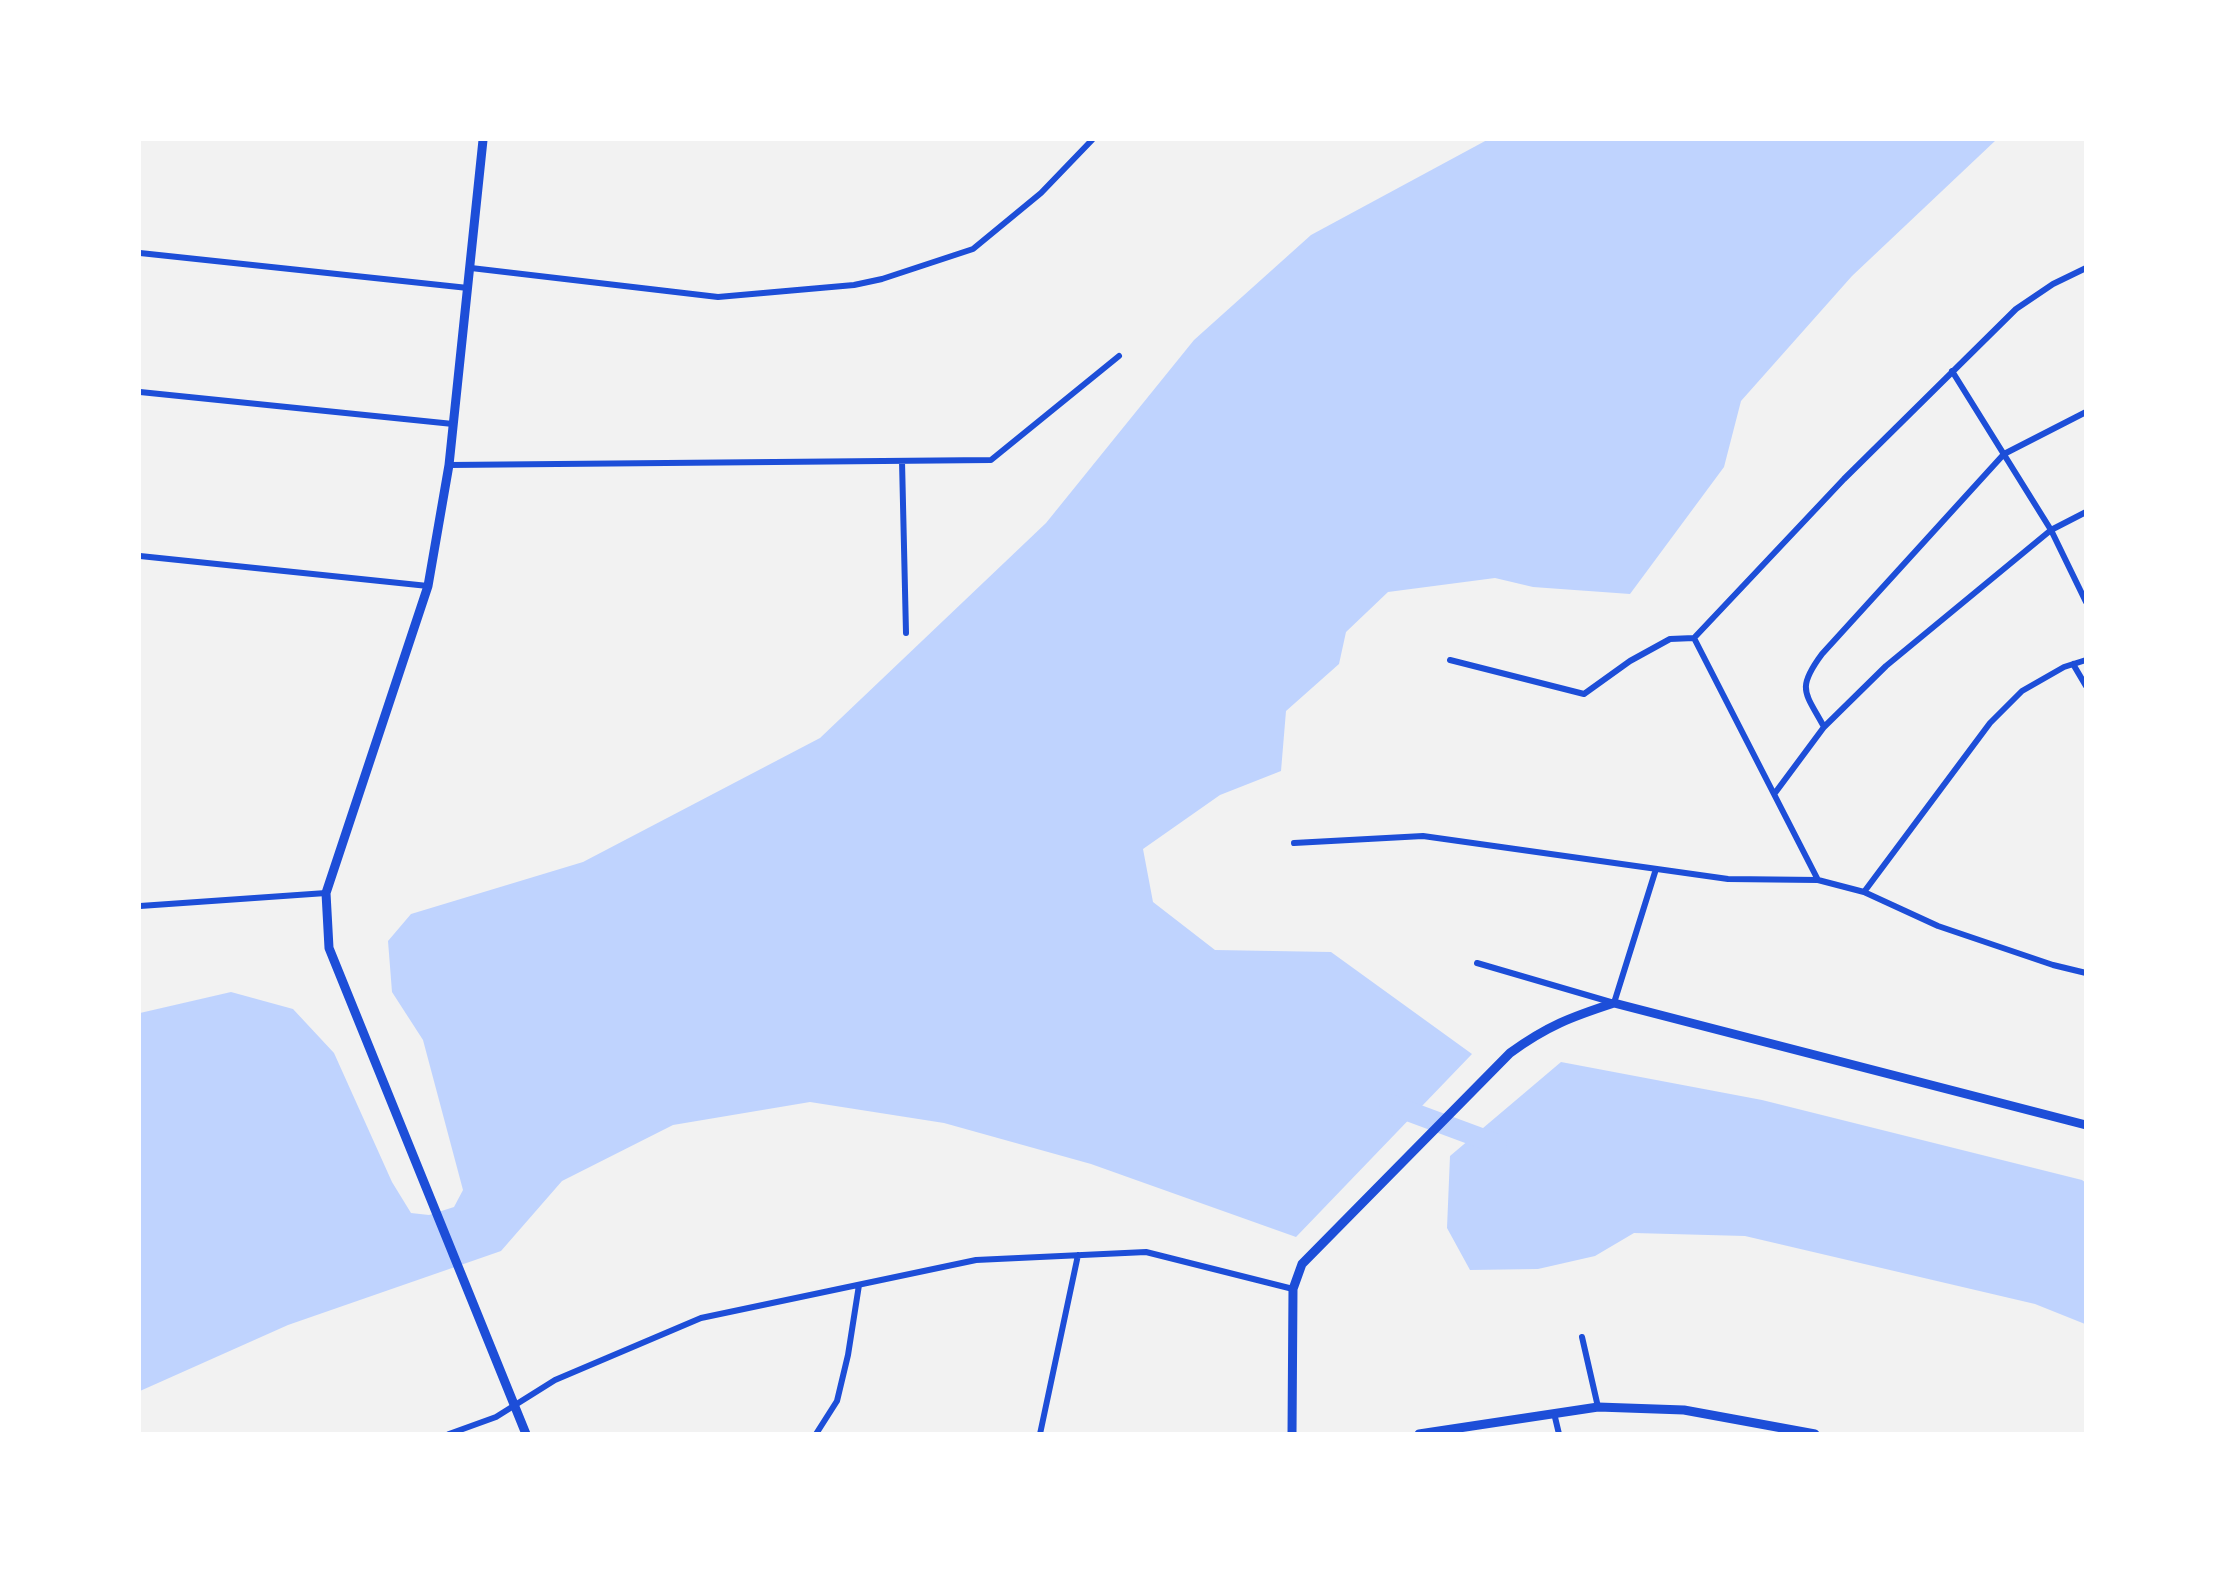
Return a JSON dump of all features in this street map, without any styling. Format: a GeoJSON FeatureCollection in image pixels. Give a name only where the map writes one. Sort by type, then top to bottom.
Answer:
{"type":"FeatureCollection","features":[{"type":"Feature","properties":{"kind":"main road"},"geometry":{"type":"LineString","coordinates":[[483,140],[448,465],[428,586],[326,893],[329,948],[526,1434]]}},
{"type":"Feature","properties":{"kind":"main road"},"geometry":{"type":"LineString","coordinates":[[1292,1434],[1293,1289],[1302,1264],[1510,1053],[1541,1030],[1614,1003],[2085,1125]]}},
{"type":"Feature","properties":{"kind":"main road"},"geometry":{"type":"LineString","coordinates":[[1422,1433],[1598,1407],[1684,1410],[1815,1434]]}},
{"type":"Feature","properties":{"kind":"street"},"geometry":{"type":"LineString","coordinates":[[471,268],[718,297],[854,285],[882,279],[973,249],[1041,193],[1092,140]]}},
{"type":"Feature","properties":{"kind":"street"},"geometry":{"type":"LineString","coordinates":[[140,253],[468,288]]}},
{"type":"Feature","properties":{"kind":"street"},"geometry":{"type":"LineString","coordinates":[[1450,660],[1584,694],[1630,661],[1670,639],[1694,638],[1952,371],[2016,309],[2053,284],[2085,268]]}},
{"type":"Feature","properties":{"kind":"street"},"geometry":{"type":"LineString","coordinates":[[448,465],[991,459],[1119,356]]}},
{"type":"Feature","properties":{"kind":"street"},"geometry":{"type":"LineString","coordinates":[[1952,371],[2051,530],[2085,602]]}},
{"type":"Feature","properties":{"kind":"street"},"geometry":{"type":"LineString","coordinates":[[140,392],[453,424]]}},
{"type":"Feature","properties":{"kind":"street"},"geometry":{"type":"LineString","coordinates":[[1824,727],[1804,690],[1808,673],[1821,654],[2004,454],[2085,412]]}},
{"type":"Feature","properties":{"kind":"street"},"geometry":{"type":"LineString","coordinates":[[902,461],[906,633]]}},
{"type":"Feature","properties":{"kind":"street"},"geometry":{"type":"LineString","coordinates":[[1775,793],[1824,727],[1886,666],[2051,530],[2085,512]]}},
{"type":"Feature","properties":{"kind":"street"},"geometry":{"type":"LineString","coordinates":[[140,556],[428,586]]}},
{"type":"Feature","properties":{"kind":"street"},"geometry":{"type":"LineString","coordinates":[[1694,638],[1818,880]]}},
{"type":"Feature","properties":{"kind":"street"},"geometry":{"type":"LineString","coordinates":[[1864,892],[1990,723],[2022,691],[2085,660]]}},
{"type":"Feature","properties":{"kind":"street"},"geometry":{"type":"LineString","coordinates":[[2073,664],[2085,686]]}},
{"type":"Feature","properties":{"kind":"street"},"geometry":{"type":"LineString","coordinates":[[1294,843],[1423,836],[1728,879],[1818,880],[1864,892],[1938,926],[2053,965],[2085,973]]}},
{"type":"Feature","properties":{"kind":"street"},"geometry":{"type":"LineString","coordinates":[[1478,963],[1614,1003],[1656,869]]}},
{"type":"Feature","properties":{"kind":"street"},"geometry":{"type":"LineString","coordinates":[[140,906],[326,893]]}},
{"type":"Feature","properties":{"kind":"street"},"geometry":{"type":"LineString","coordinates":[[449,1434],[496,1417],[555,1380],[701,1318],[976,1260],[1146,1252],[1293,1289]]}},
{"type":"Feature","properties":{"kind":"street"},"geometry":{"type":"LineString","coordinates":[[1040,1434],[1078,1255]]}},
{"type":"Feature","properties":{"kind":"street"},"geometry":{"type":"LineString","coordinates":[[816,1434],[837,1401],[848,1355],[859,1285]]}},
{"type":"Feature","properties":{"kind":"street"},"geometry":{"type":"LineString","coordinates":[[1582,1337],[1598,1407]]}},
{"type":"Feature","properties":{"kind":"street"},"geometry":{"type":"LineString","coordinates":[[1554,1413],[1559,1434]]}},
{"type":"Feature","properties":{"kind":"water"},"geometry":{"type":"Polygon","coordinates":[[[1487,140],[1996,140],[1852,276],[1741,401],[1724,467],[1630,594],[1533,587],[1495,578],[1388,592],[1346,632],[1339,664],[1286,711],[1281,771],[1220,795],[1143,849],[1153,902],[1215,950],[1331,952],[1472,1054],[1296,1237],[1091,1164],[944,1123],[810,1102],[673,1125],[562,1181],[501,1251],[288,1325],[140,1391],[140,1013],[231,992],[293,1009],[334,1053],[392,1182],[411,1213],[429,1215],[454,1207],[463,1190],[423,1040],[392,992],[388,941],[411,914],[583,862],[820,738],[1046,523],[1194,340],[1311,235],[1487,140]]]}},
{"type":"Feature","properties":{"kind":"water"},"geometry":{"type":"Polygon","coordinates":[[[1561,1062],[1762,1100],[2082,1180],[2086,1183],[2085,1324],[2035,1304],[1745,1236],[1634,1233],[1595,1256],[1538,1269],[1470,1270],[1447,1228],[1450,1156],[1561,1062]]]}},
{"type":"Feature","properties":{"kind":"waterway"},"geometry":{"type":"LineString","coordinates":[[1389,1104],[1497,1144]]}}]}
